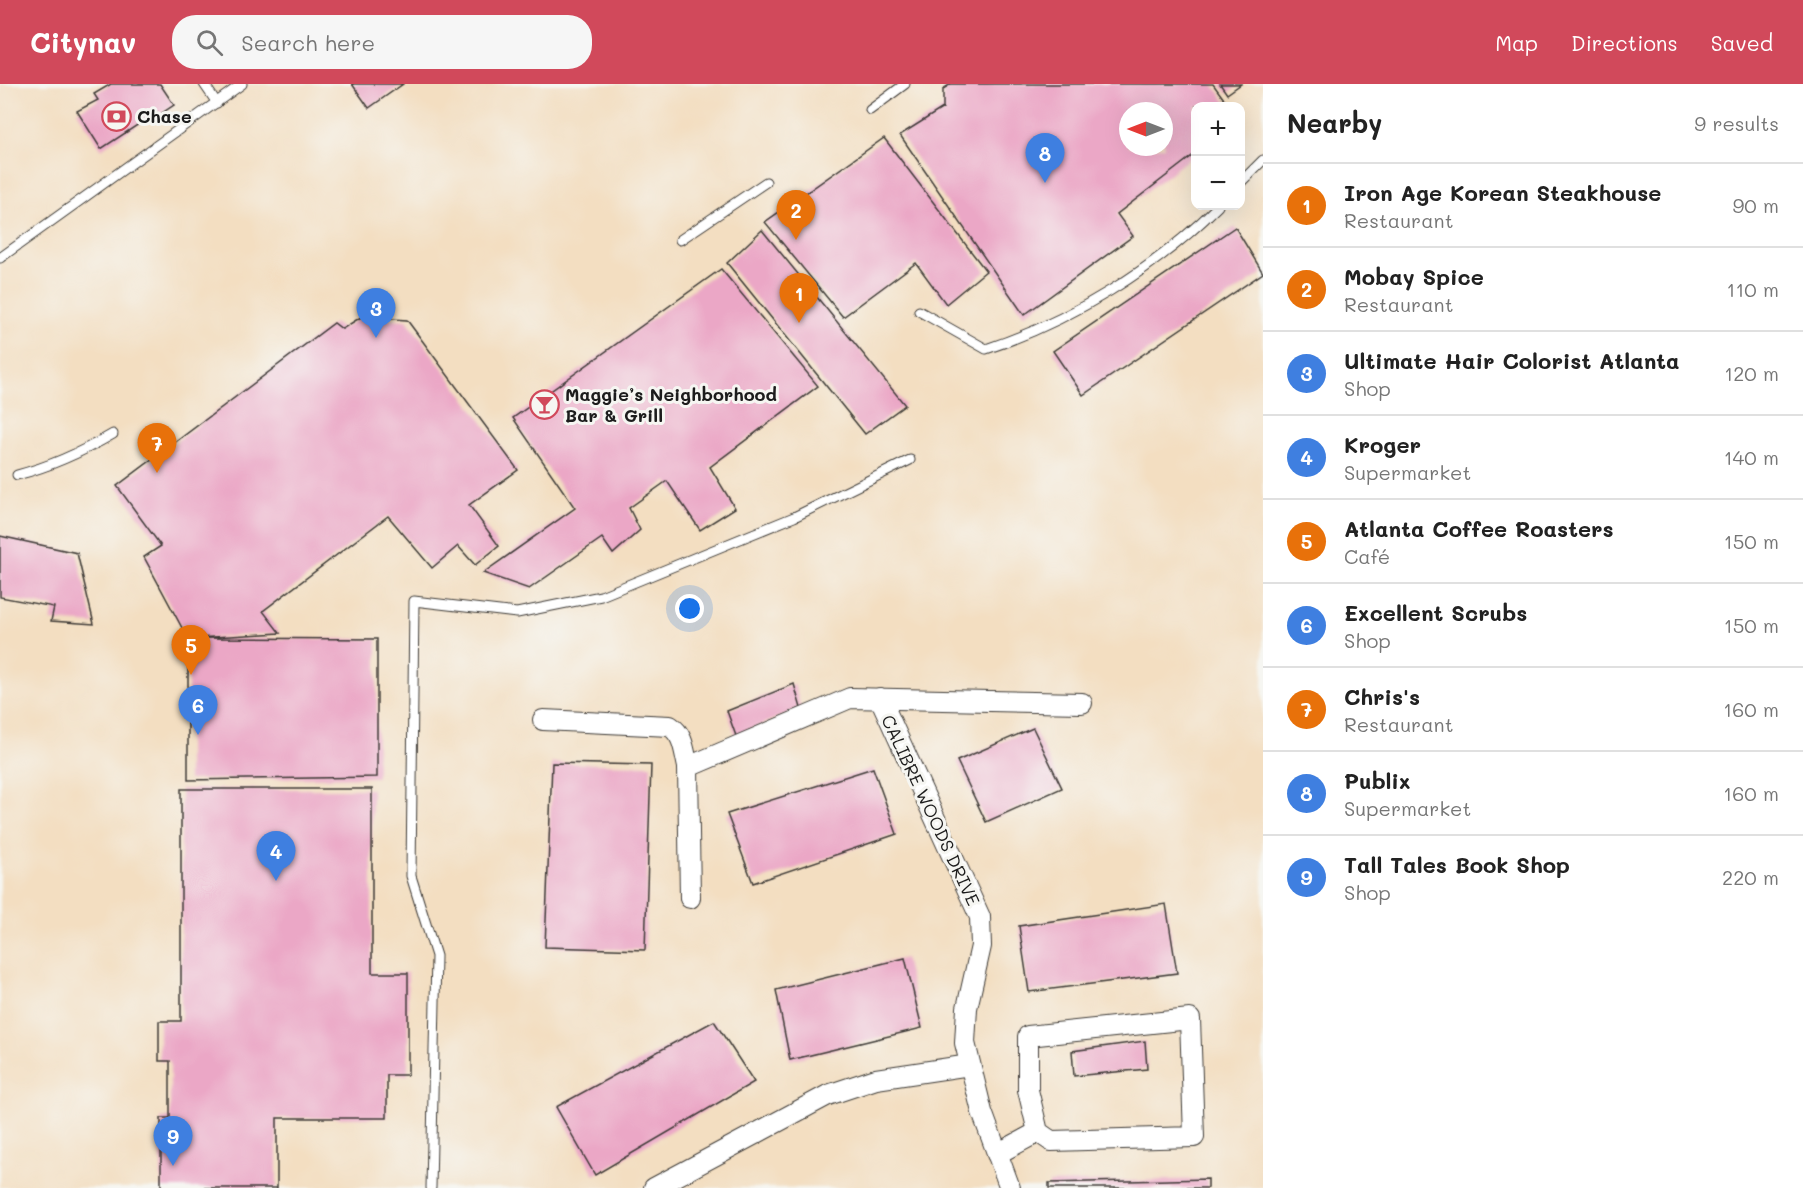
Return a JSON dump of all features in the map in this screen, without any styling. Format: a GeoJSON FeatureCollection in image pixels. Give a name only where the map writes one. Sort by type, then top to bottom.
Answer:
{"type":"FeatureCollection","features":[{"type":"Feature","properties":{"kind":"street","name":"CALIBRE WOODS DRIVE"},"geometry":{"type":"LineString","coordinates":[[688,767],[850,698],[1082,703]]}},
{"type":"Feature","properties":{"kind":"street","name":"CALIBRE WOODS DRIVE"},"geometry":{"type":"LineString","coordinates":[[880,698],[980,917],[981,946],[965,1027],[970,1065],[982,1112],[1010,1188]]}},
{"type":"Feature","properties":{"kind":"street"},"geometry":{"type":"LineString","coordinates":[[543,720],[670,726],[678,731],[688,767],[690,898]]}},
{"type":"Feature","properties":{"kind":"street"},"geometry":{"type":"LineString","coordinates":[[1190,1019],[1194,1137],[1051,1141],[1038,1132],[1028,1090],[1028,1036],[1190,1019]]}},
{"type":"Feature","properties":{"kind":"street"},"geometry":{"type":"LineString","coordinates":[[654,1188],[828,1095],[852,1085],[970,1065]]}},
{"type":"Feature","properties":{"kind":"street"},"geometry":{"type":"LineString","coordinates":[[997,1154],[1038,1132]]}},
{"type":"Feature","properties":{"kind":"lane"},"geometry":{"type":"LineString","coordinates":[[204,84],[217,103]]}},
{"type":"Feature","properties":{"kind":"lane"},"geometry":{"type":"LineString","coordinates":[[0,258],[242,84]]}},
{"type":"Feature","properties":{"kind":"lane"},"geometry":{"type":"LineString","coordinates":[[870,110],[905,84]]}},
{"type":"Feature","properties":{"kind":"lane"},"geometry":{"type":"LineString","coordinates":[[1245,178],[1263,160]]}},
{"type":"Feature","properties":{"kind":"lane"},"geometry":{"type":"LineString","coordinates":[[680,240],[766,182]]}},
{"type":"Feature","properties":{"kind":"lane"},"geometry":{"type":"LineString","coordinates":[[920,311],[986,349],[1027,336],[1119,285],[1199,225],[1214,210]]}},
{"type":"Feature","properties":{"kind":"lane"},"geometry":{"type":"LineString","coordinates":[[17,475],[46,467],[81,453],[113,434]]}},
{"type":"Feature","properties":{"kind":"lane"},"geometry":{"type":"LineString","coordinates":[[431,1188],[436,956],[411,876],[414,601],[517,613],[601,596],[794,517],[910,460]]}},
{"type":"Feature","properties":{"kind":"building","name":"Chase"},"geometry":{"type":"Polygon","coordinates":[[[111,84],[160,84],[174,105],[159,115],[157,112],[101,149],[77,111],[98,100],[94,94],[111,84]]]}},
{"type":"Feature","properties":{"kind":"building"},"geometry":{"type":"Polygon","coordinates":[[[352,84],[403,84],[369,108],[352,84]]]}},
{"type":"Feature","properties":{"kind":"building"},"geometry":{"type":"Polygon","coordinates":[[[951,84],[1213,84],[1226,102],[1191,102],[1191,157],[1117,214],[1133,236],[1024,315],[900,135],[943,108],[943,89],[951,84]]]}},
{"type":"Feature","properties":{"kind":"building"},"geometry":{"type":"Polygon","coordinates":[[[1220,84],[1241,84],[1227,94],[1220,84]]]}},
{"type":"Feature","properties":{"kind":"building"},"geometry":{"type":"Polygon","coordinates":[[[884,138],[986,271],[946,304],[916,263],[843,317],[765,222],[884,138]]]}},
{"type":"Feature","properties":{"kind":"building"},"geometry":{"type":"Polygon","coordinates":[[[1235,227],[1263,273],[1083,395],[1053,351],[1235,227]]]}},
{"type":"Feature","properties":{"kind":"building"},"geometry":{"type":"Polygon","coordinates":[[[762,230],[905,405],[865,434],[727,263],[762,230]]]}},
{"type":"Feature","properties":{"kind":"building"},"geometry":{"type":"Polygon","coordinates":[[[721,269],[818,386],[710,467],[735,508],[700,530],[667,481],[629,508],[640,530],[613,554],[602,538],[529,589],[483,573],[575,508],[513,418],[721,269]]]}},
{"type":"Feature","properties":{"kind":"building"},"geometry":{"type":"Polygon","coordinates":[[[361,317],[407,320],[518,470],[469,505],[499,546],[475,565],[458,546],[432,568],[388,516],[263,611],[280,633],[197,638],[377,639],[377,777],[188,780],[188,639],[144,557],[161,546],[117,486],[334,323],[342,329],[361,317]]]}},
{"type":"Feature","properties":{"kind":"building"},"geometry":{"type":"Polygon","coordinates":[[[0,536],[77,553],[94,624],[51,621],[54,607],[0,597],[0,536]]]}},
{"type":"Feature","properties":{"kind":"building"},"geometry":{"type":"Polygon","coordinates":[[[794,684],[801,708],[736,736],[727,711],[794,684]]]}},
{"type":"Feature","properties":{"kind":"building"},"geometry":{"type":"Polygon","coordinates":[[[1033,728],[1062,788],[986,822],[957,761],[1033,728]]]}},
{"type":"Feature","properties":{"kind":"building"},"geometry":{"type":"Polygon","coordinates":[[[552,763],[651,765],[645,950],[545,947],[552,763]]]}},
{"type":"Feature","properties":{"kind":"building"},"geometry":{"type":"Polygon","coordinates":[[[873,768],[897,834],[753,883],[727,814],[873,768]]]}},
{"type":"Feature","properties":{"kind":"building"},"geometry":{"type":"Polygon","coordinates":[[[181,789],[372,789],[372,973],[408,973],[408,1075],[387,1075],[387,1118],[277,1118],[277,1188],[161,1188],[161,1118],[170,1118],[170,1061],[159,1061],[159,1021],[181,1021],[181,789]]]}},
{"type":"Feature","properties":{"kind":"building"},"geometry":{"type":"Polygon","coordinates":[[[1166,904],[1177,973],[1029,992],[1019,926],[1166,904]]]}},
{"type":"Feature","properties":{"kind":"building"},"geometry":{"type":"Polygon","coordinates":[[[905,958],[922,1028],[790,1060],[776,990],[905,958]]]}},
{"type":"Feature","properties":{"kind":"building"},"geometry":{"type":"Polygon","coordinates":[[[714,1021],[754,1082],[595,1175],[556,1107],[714,1021]]]}},
{"type":"Feature","properties":{"kind":"building"},"geometry":{"type":"Polygon","coordinates":[[[1145,1041],[1147,1069],[1074,1076],[1072,1051],[1145,1041]]]}},
{"type":"Feature","properties":{"kind":"building"},"geometry":{"type":"Polygon","coordinates":[[[1208,1179],[1208,1188],[1049,1188],[1049,1183],[1208,1179]]]}},
{"type":"Feature","properties":{"kind":"place","name":"Chase"},"geometry":{"type":"Point","coordinates":[116,116]}},
{"type":"Feature","properties":{"kind":"place","name":"Publix"},"geometry":{"type":"Point","coordinates":[1045,183]}},
{"type":"Feature","properties":{"kind":"place","name":"Mobay Spice"},"geometry":{"type":"Point","coordinates":[796,240]}},
{"type":"Feature","properties":{"kind":"place","name":"Iron Age Korean Steakhouse"},"geometry":{"type":"Point","coordinates":[799,323]}},
{"type":"Feature","properties":{"kind":"place","name":"Ultimate Hair Colorist Atlanta"},"geometry":{"type":"Point","coordinates":[376,338]}},
{"type":"Feature","properties":{"kind":"place","name":"Maggie’s Neighborhood Bar & Grill"},"geometry":{"type":"Point","coordinates":[544,404]}},
{"type":"Feature","properties":{"kind":"place","name":"Chris's"},"geometry":{"type":"Point","coordinates":[157,473]}},
{"type":"Feature","properties":{"kind":"place","name":"Atlanta Coffee Roasters"},"geometry":{"type":"Point","coordinates":[191,675]}},
{"type":"Feature","properties":{"kind":"place","name":"Excellent Scrubs"},"geometry":{"type":"Point","coordinates":[198,735]}},
{"type":"Feature","properties":{"kind":"place","name":"Kroger"},"geometry":{"type":"Point","coordinates":[276,881]}},
{"type":"Feature","properties":{"kind":"place","name":"Tall Tales Book Shop"},"geometry":{"type":"Point","coordinates":[173,1166]}}]}
